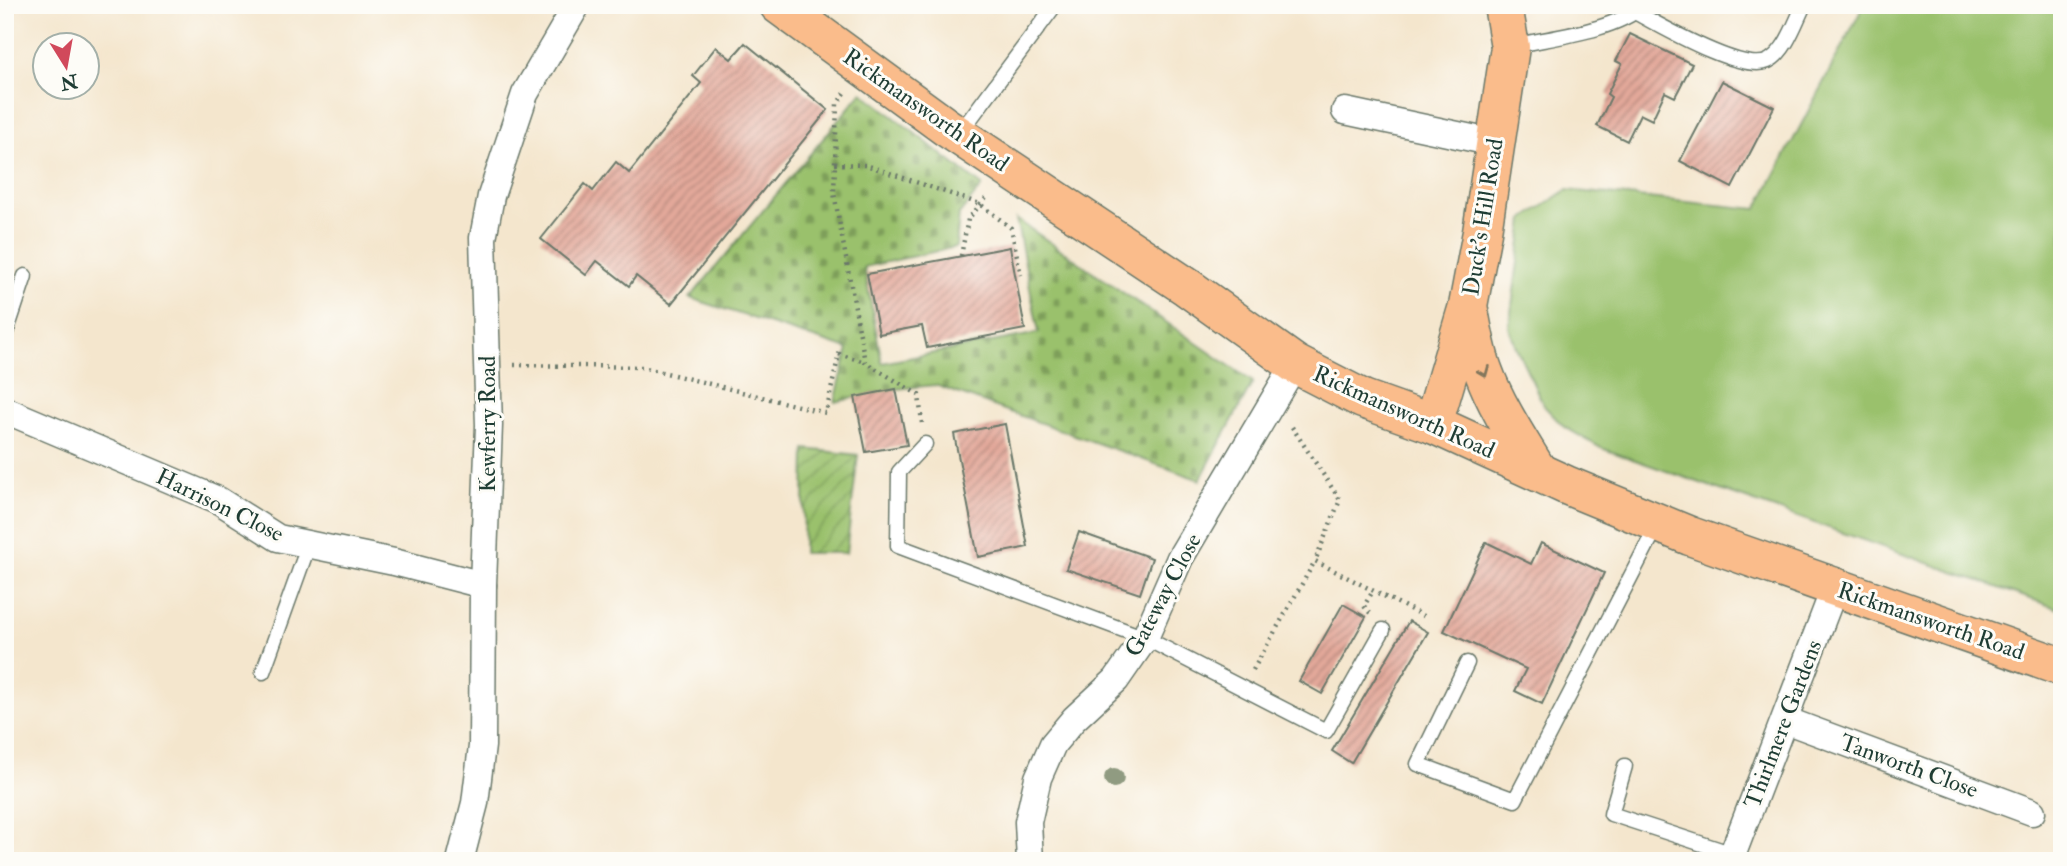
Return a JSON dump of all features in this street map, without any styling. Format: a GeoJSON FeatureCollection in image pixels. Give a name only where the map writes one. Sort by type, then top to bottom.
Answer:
{"type":"FeatureCollection","features":[{"type":"Feature","properties":{"kind":"main road","name":"Duck's Hill Road"},"geometry":{"type":"LineString","coordinates":[[1433,424],[1468,306],[1510,47],[1503,5]]}},
{"type":"Feature","properties":{"kind":"main road","name":"Rickmansworth Road"},"geometry":{"type":"LineString","coordinates":[[802,12],[864,67],[958,135],[1187,287],[1295,364],[1363,399],[1433,424],[1659,523],[2062,667]]}},
{"type":"Feature","properties":{"kind":"main road"},"geometry":{"type":"LineString","coordinates":[[1468,306],[1483,371],[1504,415],[1538,472]]}},
{"type":"Feature","properties":{"kind":"street","name":"Kewferry Road"},"geometry":{"type":"LineString","coordinates":[[460,861],[475,803],[482,746],[483,585],[489,425],[484,238],[491,196],[526,94],[577,5]]}},
{"type":"Feature","properties":{"kind":"street"},"geometry":{"type":"LineString","coordinates":[[1345,111],[1495,143]]}},
{"type":"Feature","properties":{"kind":"street","name":"Gateway Close"},"geometry":{"type":"LineString","coordinates":[[1030,861],[1028,822],[1038,778],[1053,744],[1073,719],[1116,680],[1145,638],[1180,558],[1295,364]]}},
{"type":"Feature","properties":{"kind":"street","name":"Harrison Close"},"geometry":{"type":"LineString","coordinates":[[5,410],[218,500],[278,538],[394,562],[483,585]]}},
{"type":"Feature","properties":{"kind":"street","name":"Thirlmere Gardens"},"geometry":{"type":"LineString","coordinates":[[1731,858],[1835,587]]}},
{"type":"Feature","properties":{"kind":"street","name":"Tanworth Close"},"geometry":{"type":"LineString","coordinates":[[1785,720],[2032,812]]}},
{"type":"Feature","properties":{"kind":"lane"},"geometry":{"type":"LineString","coordinates":[[958,135],[1055,5]]}},
{"type":"Feature","properties":{"kind":"lane"},"geometry":{"type":"LineString","coordinates":[[1510,47],[1602,26],[1639,9],[1687,40],[1724,56],[1755,65],[1769,61],[1781,49],[1804,5]]}},
{"type":"Feature","properties":{"kind":"lane"},"geometry":{"type":"LineString","coordinates":[[5,336],[25,276]]}},
{"type":"Feature","properties":{"kind":"lane"},"geometry":{"type":"LineString","coordinates":[[925,444],[899,472],[898,546],[1145,638],[1326,731],[1383,630]]}},
{"type":"Feature","properties":{"kind":"lane"},"geometry":{"type":"LineString","coordinates":[[1467,663],[1418,764],[1515,800],[1659,523]]}},
{"type":"Feature","properties":{"kind":"lane"},"geometry":{"type":"LineString","coordinates":[[263,672],[309,544]]}},
{"type":"Feature","properties":{"kind":"lane"},"geometry":{"type":"LineString","coordinates":[[1625,766],[1611,814],[1731,858]]}},
{"type":"Feature","properties":{"kind":"path"},"geometry":{"type":"LineString","coordinates":[[864,67],[837,104],[834,193],[865,362]]}},
{"type":"Feature","properties":{"kind":"path"},"geometry":{"type":"LineString","coordinates":[[835,164],[866,165],[980,204],[1011,228],[1021,275]]}},
{"type":"Feature","properties":{"kind":"path"},"geometry":{"type":"LineString","coordinates":[[961,256],[968,219],[1010,169]]}},
{"type":"Feature","properties":{"kind":"path"},"geometry":{"type":"LineString","coordinates":[[487,365],[642,367],[826,413],[839,354],[865,362],[919,395],[925,444]]}},
{"type":"Feature","properties":{"kind":"path"},"geometry":{"type":"LineString","coordinates":[[1242,689],[1315,561],[1340,500],[1274,399]]}},
{"type":"Feature","properties":{"kind":"path"},"geometry":{"type":"LineString","coordinates":[[1315,561],[1427,618]]}},
{"type":"Feature","properties":{"kind":"green space"},"geometry":{"type":"Polygon","coordinates":[[[1864,5],[2062,5],[2062,610],[1601,448],[1563,426],[1544,406],[1509,327],[1524,219],[1567,190],[1757,209],[1864,5]]]}},
{"type":"Feature","properties":{"kind":"green space"},"geometry":{"type":"Polygon","coordinates":[[[862,92],[982,186],[959,215],[956,247],[864,267],[882,363],[1039,333],[1016,219],[1253,382],[1200,480],[935,385],[896,389],[835,402],[848,349],[690,298],[862,92]]]}},
{"type":"Feature","properties":{"kind":"green space"},"geometry":{"type":"Polygon","coordinates":[[[805,449],[858,455],[846,553],[803,553],[805,449]]]}},
{"type":"Feature","properties":{"kind":"building"},"geometry":{"type":"Polygon","coordinates":[[[1630,34],[1692,64],[1675,97],[1665,92],[1652,120],[1640,114],[1627,141],[1597,126],[1611,97],[1607,94],[1622,64],[1616,61],[1630,34]]]}},
{"type":"Feature","properties":{"kind":"building"},"geometry":{"type":"Polygon","coordinates":[[[745,43],[828,110],[671,304],[636,276],[629,286],[597,261],[586,275],[541,239],[585,184],[593,191],[616,162],[629,173],[701,83],[693,76],[716,47],[731,59],[745,43]]]}},
{"type":"Feature","properties":{"kind":"building"},"geometry":{"type":"Polygon","coordinates":[[[1722,81],[1774,107],[1732,188],[1680,161],[1722,81]]]}},
{"type":"Feature","properties":{"kind":"building"},"geometry":{"type":"Polygon","coordinates":[[[1010,247],[1025,329],[927,348],[922,326],[879,334],[867,274],[1010,247]]]}},
{"type":"Feature","properties":{"kind":"building"},"geometry":{"type":"Polygon","coordinates":[[[896,389],[907,445],[866,452],[855,397],[896,389]]]}},
{"type":"Feature","properties":{"kind":"building"},"geometry":{"type":"Polygon","coordinates":[[[1005,424],[1028,547],[978,557],[954,434],[1005,424]]]}},
{"type":"Feature","properties":{"kind":"building"},"geometry":{"type":"Polygon","coordinates":[[[1079,532],[1152,558],[1140,594],[1066,569],[1079,532]]]}},
{"type":"Feature","properties":{"kind":"building"},"geometry":{"type":"Polygon","coordinates":[[[1486,542],[1531,564],[1541,543],[1604,573],[1542,704],[1515,691],[1526,669],[1444,631],[1486,542]]]}},
{"type":"Feature","properties":{"kind":"building"},"geometry":{"type":"Polygon","coordinates":[[[1343,604],[1366,617],[1322,694],[1299,681],[1343,604]]]}},
{"type":"Feature","properties":{"kind":"building"},"geometry":{"type":"Polygon","coordinates":[[[1409,621],[1428,632],[1351,763],[1332,751],[1409,621]]]}}]}
